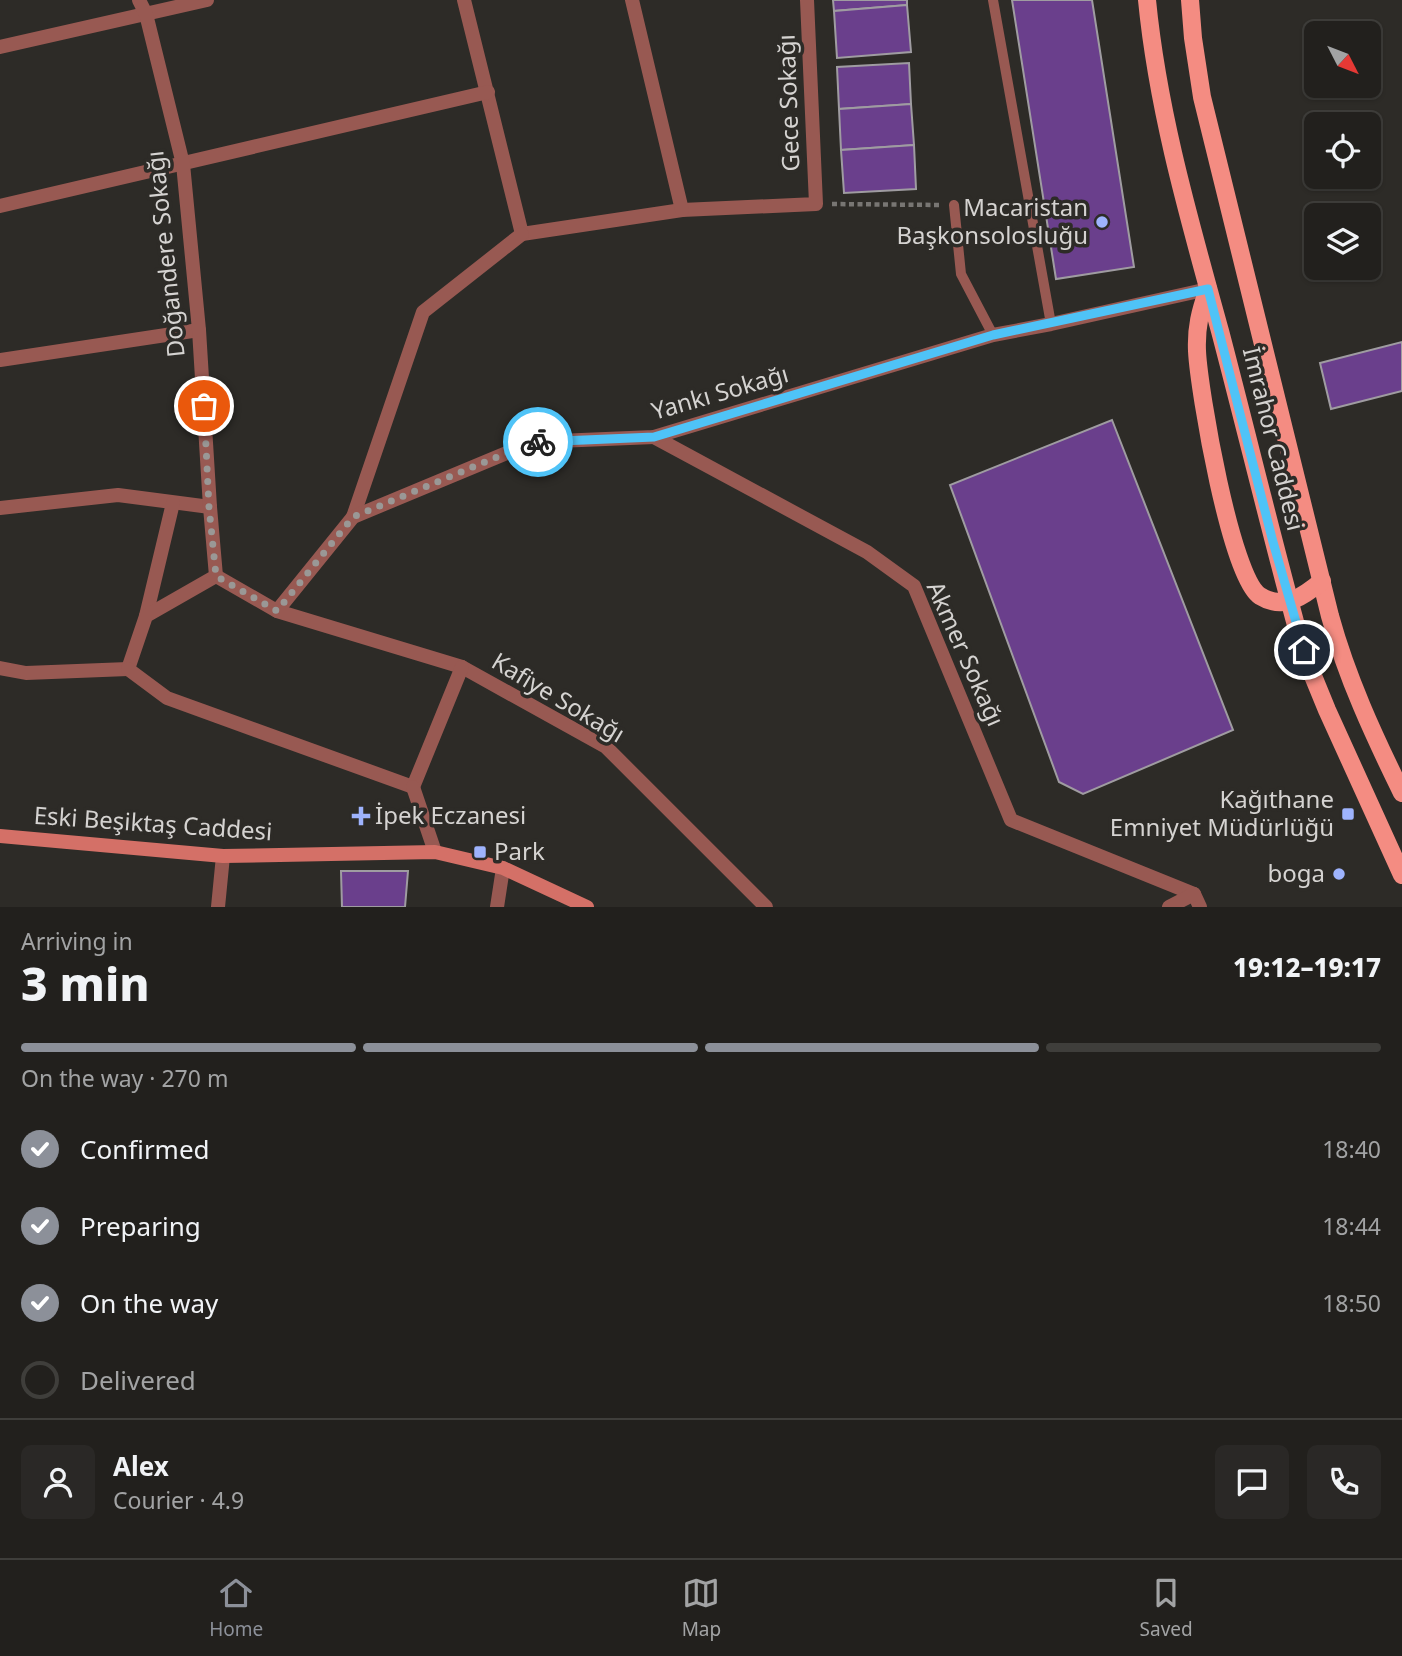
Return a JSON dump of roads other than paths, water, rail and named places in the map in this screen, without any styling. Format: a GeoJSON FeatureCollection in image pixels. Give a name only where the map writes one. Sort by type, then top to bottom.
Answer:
{"type":"FeatureCollection","features":[{"type":"Feature","properties":{"kind":"main road","name":"İmrahor Caddesi"},"geometry":{"type":"LineString","coordinates":[[1147,0],[1160,97],[1290,602],[1323,700],[1402,875]]}},
{"type":"Feature","properties":{"kind":"main road","name":"İmrahor Caddesi"},"geometry":{"type":"LineString","coordinates":[[1190,0],[1202,97],[1335,632],[1349,674],[1402,793]]}},
{"type":"Feature","properties":{"kind":"main road"},"geometry":{"type":"LineString","coordinates":[[1208,289],[1198,317],[1197,351],[1211,443],[1240,563],[1252,589],[1259,596],[1280,603],[1300,597],[1322,580]]}},
{"type":"Feature","properties":{"kind":"street","name":"Doğandere Sokağı"},"geometry":{"type":"LineString","coordinates":[[139,0],[146,14],[183,164],[199,330],[209,507],[216,576]]}},
{"type":"Feature","properties":{"kind":"street"},"geometry":{"type":"LineString","coordinates":[[0,47],[207,0]]}},
{"type":"Feature","properties":{"kind":"street"},"geometry":{"type":"LineString","coordinates":[[464,0],[522,234]]}},
{"type":"Feature","properties":{"kind":"street"},"geometry":{"type":"LineString","coordinates":[[353,517],[423,312],[522,234],[682,210],[632,0]]}},
{"type":"Feature","properties":{"kind":"street","name":"Gece Sokağı"},"geometry":{"type":"LineString","coordinates":[[682,210],[816,204],[807,0]]}},
{"type":"Feature","properties":{"kind":"street"},"geometry":{"type":"LineString","coordinates":[[0,206],[488,92]]}},
{"type":"Feature","properties":{"kind":"street","name":"Yankı Sokağı"},"geometry":{"type":"LineString","coordinates":[[277,611],[353,517],[533,442],[654,437],[993,335],[1208,289]]}},
{"type":"Feature","properties":{"kind":"street"},"geometry":{"type":"LineString","coordinates":[[0,360],[199,330]]}},
{"type":"Feature","properties":{"kind":"street","name":"Akmer Sokağı"},"geometry":{"type":"LineString","coordinates":[[654,437],[867,552],[914,586],[1010,820],[1197,901]]}},
{"type":"Feature","properties":{"kind":"street"},"geometry":{"type":"LineString","coordinates":[[0,508],[118,495],[209,507]]}},
{"type":"Feature","properties":{"kind":"street"},"geometry":{"type":"LineString","coordinates":[[128,669],[146,616],[173,503]]}},
{"type":"Feature","properties":{"kind":"street"},"geometry":{"type":"LineString","coordinates":[[146,616],[216,576],[277,611]]}},
{"type":"Feature","properties":{"kind":"street","name":"Kafiye Sokağı"},"geometry":{"type":"LineString","coordinates":[[277,611],[462,667],[606,747],[766,907]]}},
{"type":"Feature","properties":{"kind":"street"},"geometry":{"type":"LineString","coordinates":[[435,852],[413,787],[462,667]]}},
{"type":"Feature","properties":{"kind":"street"},"geometry":{"type":"LineString","coordinates":[[0,668],[26,673],[128,669],[167,698],[413,787]]}},
{"type":"Feature","properties":{"kind":"street","name":"Eski Beşiktaş Caddesi"},"geometry":{"type":"LineString","coordinates":[[0,836],[223,856],[435,852],[503,868],[587,907]]}},
{"type":"Feature","properties":{"kind":"street"},"geometry":{"type":"LineString","coordinates":[[218,907],[223,856]]}},
{"type":"Feature","properties":{"kind":"street"},"geometry":{"type":"LineString","coordinates":[[497,907],[503,868]]}},
{"type":"Feature","properties":{"kind":"street"},"geometry":{"type":"LineString","coordinates":[[1169,907],[1197,901]]}},
{"type":"Feature","properties":{"kind":"lane"},"geometry":{"type":"LineString","coordinates":[[993,0],[1051,324]]}},
{"type":"Feature","properties":{"kind":"lane"},"geometry":{"type":"LineString","coordinates":[[954,205],[961,274],[993,335]]}},
{"type":"Feature","properties":{"kind":"place","name":"Macaristan Başkonsolosluğu"},"geometry":{"type":"Point","coordinates":[1102,222]}},
{"type":"Feature","properties":{"kind":"place","name":"Kağıthane Emniyet Müdürlüğü"},"geometry":{"type":"Point","coordinates":[1348,814]}},
{"type":"Feature","properties":{"kind":"place","name":"İpek Eczanesi"},"geometry":{"type":"Point","coordinates":[361,816]}},
{"type":"Feature","properties":{"kind":"place","name":"Park"},"geometry":{"type":"Point","coordinates":[480,852]}},
{"type":"Feature","properties":{"kind":"place","name":"boga"},"geometry":{"type":"Point","coordinates":[1339,874]}}]}
